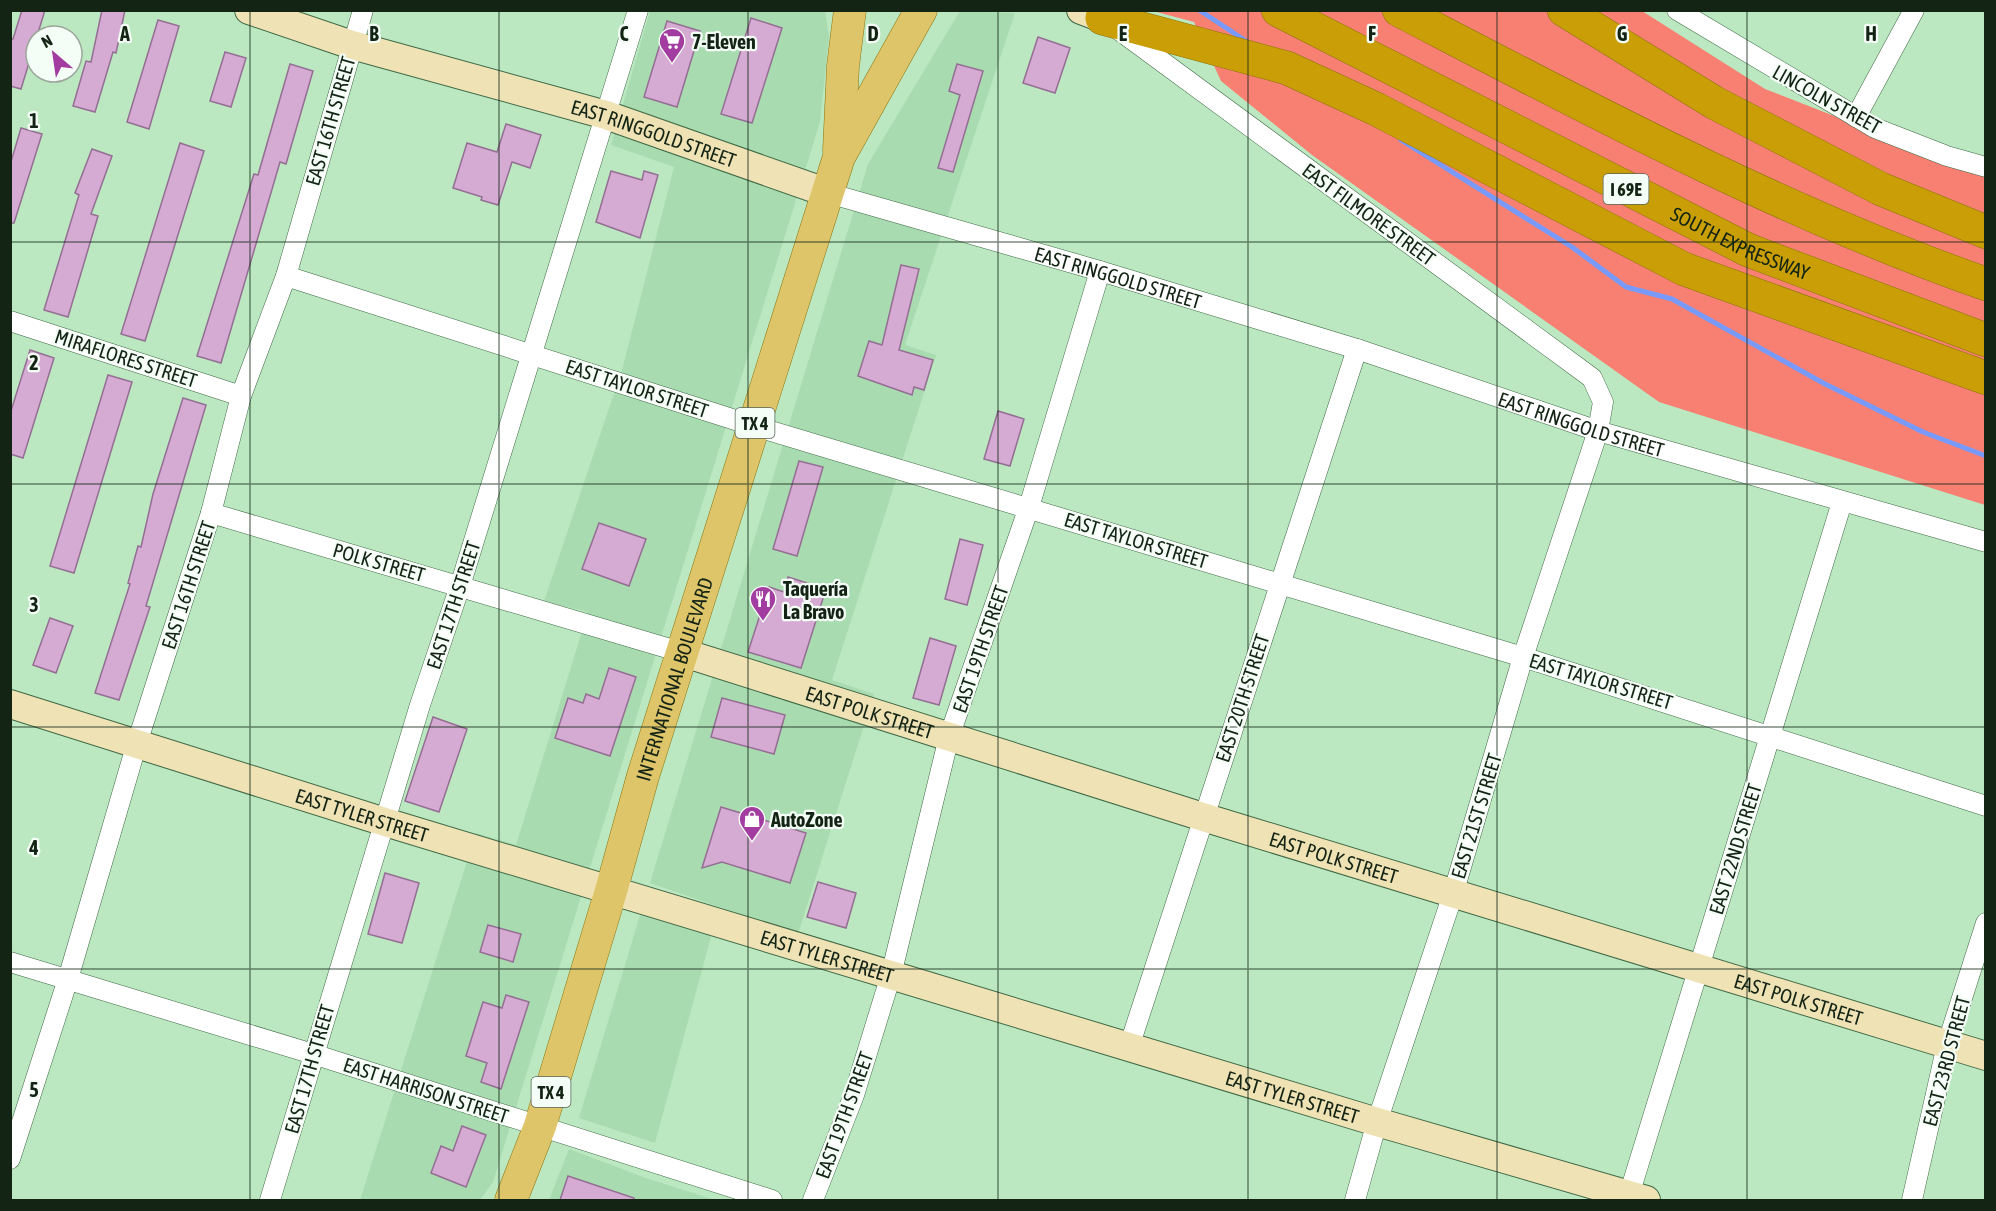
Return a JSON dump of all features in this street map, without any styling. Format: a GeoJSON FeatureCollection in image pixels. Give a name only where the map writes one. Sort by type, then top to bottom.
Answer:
{"type":"FeatureCollection","features":[{"type":"Feature","properties":{"kind":"highway","name":"SOUTH EXPRESSWAY"},"geometry":{"type":"LineString","coordinates":[[1278,10],[1748,250],[1986,340]]}},
{"type":"Feature","properties":{"kind":"highway"},"geometry":{"type":"LineString","coordinates":[[1399,10],[1779,201],[1929,264],[1986,284]]}},
{"type":"Feature","properties":{"kind":"highway"},"geometry":{"type":"LineString","coordinates":[[1563,10],[1725,108],[1881,189],[1986,232]]}},
{"type":"Feature","properties":{"kind":"highway"},"geometry":{"type":"LineString","coordinates":[[1091,14],[1297,72],[1376,109],[1684,269],[1986,378]]}},
{"type":"Feature","properties":{"kind":"main road","name":"INTERNATIONAL BOULEVARD"},"geometry":{"type":"LineString","coordinates":[[511,1200],[540,1126],[643,776],[684,653],[839,157],[921,10]]}},
{"type":"Feature","properties":{"kind":"main road","name":"INTERNATIONAL BOULEVARD"},"geometry":{"type":"LineString","coordinates":[[839,157],[847,14]]}},
{"type":"Feature","properties":{"kind":"street","name":"EAST RINGGOLD STREET"},"geometry":{"type":"LineString","coordinates":[[249,10],[352,45],[606,116],[828,193],[1100,271],[1357,349],[1598,431],[1986,542]]}},
{"type":"Feature","properties":{"kind":"street","name":"EAST 16TH STREET"},"geometry":{"type":"LineString","coordinates":[[10,1159],[68,979],[137,743],[212,513],[241,396],[285,276],[363,10]]}},
{"type":"Feature","properties":{"kind":"street","name":"EAST 17TH STREET"},"geometry":{"type":"LineString","coordinates":[[270,1200],[313,1054],[638,10]]}},
{"type":"Feature","properties":{"kind":"street","name":"LINCOLN STREET"},"geometry":{"type":"LineString","coordinates":[[1677,10],[1875,128],[1947,156],[1986,167]]}},
{"type":"Feature","properties":{"kind":"street"},"geometry":{"type":"LineString","coordinates":[[1856,117],[1914,10]]}},
{"type":"Feature","properties":{"kind":"street","name":"EAST FILMORE STREET"},"geometry":{"type":"LineString","coordinates":[[1091,14],[1592,378],[1603,402],[1598,431]]}},
{"type":"Feature","properties":{"kind":"street","name":"EAST 19TH STREET"},"geometry":{"type":"LineString","coordinates":[[813,1200],[854,1095],[891,975],[949,737],[1029,507],[1100,271]]}},
{"type":"Feature","properties":{"kind":"street","name":"EAST TAYLOR STREET"},"geometry":{"type":"LineString","coordinates":[[285,276],[754,426],[1523,657],[1986,806]]}},
{"type":"Feature","properties":{"kind":"street","name":"MIRAFLORES STREET"},"geometry":{"type":"LineString","coordinates":[[10,321],[241,396]]}},
{"type":"Feature","properties":{"kind":"street","name":"EAST 20TH STREET"},"geometry":{"type":"LineString","coordinates":[[1129,1047],[1278,584],[1357,349]]}},
{"type":"Feature","properties":{"kind":"street","name":"EAST 21ST STREET"},"geometry":{"type":"LineString","coordinates":[[1355,1200],[1377,1122],[1453,894],[1523,657],[1598,431]]}},
{"type":"Feature","properties":{"kind":"street","name":"EAST 22ND STREET"},"geometry":{"type":"LineString","coordinates":[[1637,1198],[1699,967],[1842,502]]}},
{"type":"Feature","properties":{"kind":"street","name":"POLK STREET"},"geometry":{"type":"LineString","coordinates":[[212,513],[684,653]]}},
{"type":"Feature","properties":{"kind":"street","name":"EAST POLK STREET"},"geometry":{"type":"LineString","coordinates":[[684,653],[1203,817],[1986,1056]]}},
{"type":"Feature","properties":{"kind":"street","name":"EAST TYLER STREET"},"geometry":{"type":"LineString","coordinates":[[10,704],[611,891],[1637,1198]]}},
{"type":"Feature","properties":{"kind":"street","name":"EAST 23RD STREET"},"geometry":{"type":"LineString","coordinates":[[1912,1200],[1947,1045],[1986,923]]}},
{"type":"Feature","properties":{"kind":"street","name":"EAST HARRISON STREET"},"geometry":{"type":"LineString","coordinates":[[10,962],[313,1054],[772,1200]]}},
{"type":"Feature","properties":{"kind":"shaded area"},"geometry":{"type":"Polygon","coordinates":[[[650,11],[825,11],[829,36],[820,122],[493,1182],[480,1200],[360,1200],[476,833],[516,845],[588,612],[544,601],[622,370],[674,167],[611,145],[650,11]]]}},
{"type":"Feature","properties":{"kind":"shaded area"},"geometry":{"type":"Polygon","coordinates":[[[960,11],[1015,13],[905,345],[936,355],[832,680],[874,694],[798,934],[650,883],[868,164],[960,11]]]}},
{"type":"Feature","properties":{"kind":"shaded area"},"geometry":{"type":"Polygon","coordinates":[[[1153,11],[1642,11],[1765,89],[1985,175],[1985,505],[1659,402],[1312,155],[1221,81],[1194,22],[1153,11]]]}},
{"type":"Feature","properties":{"kind":"shaded area"},"geometry":{"type":"Polygon","coordinates":[[[640,915],[667,917],[712,933],[655,1143],[579,1118],[640,915]]]}},
{"type":"Feature","properties":{"kind":"shaded area"},"geometry":{"type":"Polygon","coordinates":[[[569,1149],[646,1178],[715,1200],[549,1200],[569,1149]]]}},
{"type":"Feature","properties":{"kind":"building"},"geometry":{"type":"Polygon","coordinates":[[[22,10],[45,10],[41,24],[24,24],[24,79],[21,89],[10,86],[10,39],[13,39],[22,10]]]}},
{"type":"Feature","properties":{"kind":"building"},"geometry":{"type":"Polygon","coordinates":[[[102,10],[125,10],[116,53],[113,52],[95,112],[73,106],[79,84],[84,84],[86,61],[91,62],[102,10]]]}},
{"type":"Feature","properties":{"kind":"building"},"geometry":{"type":"Polygon","coordinates":[[[751,18],[782,28],[752,123],[721,114],[751,18]]]}},
{"type":"Feature","properties":{"kind":"building"},"geometry":{"type":"Polygon","coordinates":[[[158,20],[179,26],[149,129],[127,122],[158,20]]]}},
{"type":"Feature","properties":{"kind":"building","name":"7-Eleven"},"geometry":{"type":"Polygon","coordinates":[[[667,21],[700,31],[677,107],[644,97],[667,21]]]}},
{"type":"Feature","properties":{"kind":"building"},"geometry":{"type":"Polygon","coordinates":[[[1038,37],[1070,48],[1055,93],[1023,83],[1038,37]]]}},
{"type":"Feature","properties":{"kind":"building"},"geometry":{"type":"Polygon","coordinates":[[[225,52],[246,58],[231,107],[210,101],[225,52]]]}},
{"type":"Feature","properties":{"kind":"building"},"geometry":{"type":"Polygon","coordinates":[[[290,64],[313,71],[286,164],[280,162],[221,363],[197,356],[254,174],[258,175],[290,64]]]}},
{"type":"Feature","properties":{"kind":"building"},"geometry":{"type":"Polygon","coordinates":[[[957,64],[983,71],[953,172],[938,168],[960,95],[949,91],[957,64]]]}},
{"type":"Feature","properties":{"kind":"building"},"geometry":{"type":"Polygon","coordinates":[[[506,124],[541,135],[530,168],[512,162],[498,205],[481,200],[482,197],[453,188],[467,143],[497,152],[506,124]]]}},
{"type":"Feature","properties":{"kind":"building"},"geometry":{"type":"Polygon","coordinates":[[[21,128],[42,134],[14,223],[10,223],[10,165],[21,128]]]}},
{"type":"Feature","properties":{"kind":"building"},"geometry":{"type":"Polygon","coordinates":[[[180,143],[204,151],[145,341],[121,334],[180,143]]]}},
{"type":"Feature","properties":{"kind":"building"},"geometry":{"type":"Polygon","coordinates":[[[92,149],[112,156],[91,214],[98,216],[68,317],[44,310],[79,195],[75,193],[92,149]]]}},
{"type":"Feature","properties":{"kind":"building"},"geometry":{"type":"Polygon","coordinates":[[[611,171],[642,180],[644,171],[658,175],[640,238],[596,222],[611,171]]]}},
{"type":"Feature","properties":{"kind":"building"},"geometry":{"type":"Polygon","coordinates":[[[901,265],[919,269],[899,350],[933,360],[924,390],[914,387],[912,395],[858,376],[869,341],[882,345],[901,265]]]}},
{"type":"Feature","properties":{"kind":"building"},"geometry":{"type":"Polygon","coordinates":[[[30,350],[54,358],[23,458],[10,454],[10,414],[30,350]]]}},
{"type":"Feature","properties":{"kind":"building"},"geometry":{"type":"Polygon","coordinates":[[[108,375],[132,382],[74,573],[50,566],[108,375]]]}},
{"type":"Feature","properties":{"kind":"building"},"geometry":{"type":"Polygon","coordinates":[[[183,398],[206,405],[146,606],[150,607],[119,700],[95,693],[130,584],[128,583],[138,546],[141,547],[153,494],[183,398]]]}},
{"type":"Feature","properties":{"kind":"building"},"geometry":{"type":"Polygon","coordinates":[[[998,411],[1024,419],[1010,466],[984,459],[998,411]]]}},
{"type":"Feature","properties":{"kind":"building"},"geometry":{"type":"Polygon","coordinates":[[[799,461],[823,467],[797,556],[773,549],[799,461]]]}},
{"type":"Feature","properties":{"kind":"building"},"geometry":{"type":"Polygon","coordinates":[[[599,523],[646,539],[629,586],[582,569],[599,523]]]}},
{"type":"Feature","properties":{"kind":"building"},"geometry":{"type":"Polygon","coordinates":[[[960,539],[983,545],[967,605],[945,599],[960,539]]]}},
{"type":"Feature","properties":{"kind":"building"},"geometry":{"type":"Polygon","coordinates":[[[788,577],[826,589],[801,668],[748,652],[769,587],[784,592],[788,577]]]}},
{"type":"Feature","properties":{"kind":"building"},"geometry":{"type":"Polygon","coordinates":[[[50,618],[73,626],[56,673],[33,665],[50,618]]]}},
{"type":"Feature","properties":{"kind":"building"},"geometry":{"type":"Polygon","coordinates":[[[930,638],[956,646],[939,705],[913,698],[930,638]]]}},
{"type":"Feature","properties":{"kind":"building"},"geometry":{"type":"Polygon","coordinates":[[[609,668],[636,677],[610,756],[555,738],[568,698],[583,703],[586,694],[599,699],[609,668]]]}},
{"type":"Feature","properties":{"kind":"building"},"geometry":{"type":"Polygon","coordinates":[[[722,698],[785,715],[774,754],[711,737],[722,698]]]}},
{"type":"Feature","properties":{"kind":"building"},"geometry":{"type":"Polygon","coordinates":[[[433,717],[467,729],[439,812],[405,801],[433,717]]]}},
{"type":"Feature","properties":{"kind":"building"},"geometry":{"type":"Polygon","coordinates":[[[721,807],[806,833],[790,883],[722,862],[702,868],[721,807]]]}},
{"type":"Feature","properties":{"kind":"building"},"geometry":{"type":"Polygon","coordinates":[[[385,873],[419,883],[402,943],[368,934],[385,873]]]}},
{"type":"Feature","properties":{"kind":"building"},"geometry":{"type":"Polygon","coordinates":[[[818,882],[856,893],[846,928],[807,917],[818,882]]]}},
{"type":"Feature","properties":{"kind":"building"},"geometry":{"type":"Polygon","coordinates":[[[488,925],[521,934],[513,962],[480,952],[488,925]]]}},
{"type":"Feature","properties":{"kind":"building"},"geometry":{"type":"Polygon","coordinates":[[[506,995],[529,1002],[501,1089],[481,1082],[487,1063],[466,1056],[483,1002],[502,1008],[506,995]]]}},
{"type":"Feature","properties":{"kind":"building"},"geometry":{"type":"Polygon","coordinates":[[[462,1126],[486,1135],[466,1187],[431,1173],[441,1146],[453,1151],[462,1126]]]}},
{"type":"Feature","properties":{"kind":"building"},"geometry":{"type":"Polygon","coordinates":[[[568,1176],[634,1198],[634,1200],[560,1200],[568,1176]]]}},
{"type":"Feature","properties":{"kind":"waterway"},"geometry":{"type":"LineString","coordinates":[[1199,10],[1249,43]]}},
{"type":"Feature","properties":{"kind":"waterway"},"geometry":{"type":"LineString","coordinates":[[1401,140],[1572,247],[1626,287],[1672,299],[1825,384],[1923,432],[1986,456]]}},
{"type":"Feature","properties":{"kind":"place","name":"7-Eleven"},"geometry":{"type":"Point","coordinates":[672,64]}},
{"type":"Feature","properties":{"kind":"place","name":"Taquería La Bravo"},"geometry":{"type":"Point","coordinates":[763,622]}},
{"type":"Feature","properties":{"kind":"place","name":"AutoZone"},"geometry":{"type":"Point","coordinates":[752,842]}}]}
